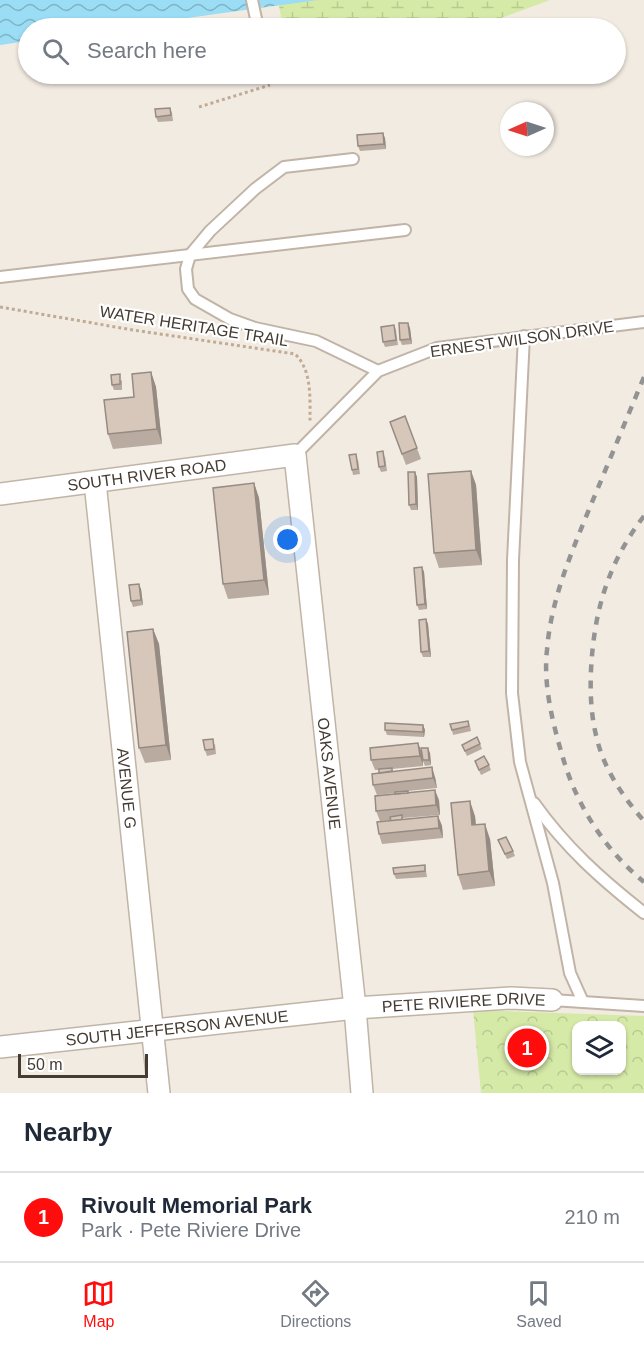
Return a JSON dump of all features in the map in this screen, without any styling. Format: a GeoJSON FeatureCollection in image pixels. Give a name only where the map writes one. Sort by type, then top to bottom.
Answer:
{"type":"FeatureCollection","features":[{"type":"Feature","properties":{"kind":"street","name":"SOUTH RIVER ROAD"},"geometry":{"type":"LineString","coordinates":[[0,494],[295,455]]}},
{"type":"Feature","properties":{"kind":"street","name":"OAKS AVENUE"},"geometry":{"type":"LineString","coordinates":[[295,455],[355,1008],[362,1093]]}},
{"type":"Feature","properties":{"kind":"street","name":"AVENUE G"},"geometry":{"type":"LineString","coordinates":[[95,482],[159,1093]]}},
{"type":"Feature","properties":{"kind":"street","name":"PETE RIVIERE DRIVE"},"geometry":{"type":"LineString","coordinates":[[355,1008],[511,998],[552,1000]]}},
{"type":"Feature","properties":{"kind":"street","name":"SOUTH JEFFERSON AVENUE"},"geometry":{"type":"LineString","coordinates":[[0,1047],[355,1008]]}},
{"type":"Feature","properties":{"kind":"lane"},"geometry":{"type":"LineString","coordinates":[[252,0],[256,18]]}},
{"type":"Feature","properties":{"kind":"lane"},"geometry":{"type":"LineString","coordinates":[[353,159],[284,167],[255,189],[210,231],[190,255],[186,269],[188,289],[195,299],[230,319],[255,328],[316,341],[378,371]]}},
{"type":"Feature","properties":{"kind":"lane"},"geometry":{"type":"LineString","coordinates":[[0,277],[405,230]]}},
{"type":"Feature","properties":{"kind":"lane","name":"ERNEST WILSON DRIVE"},"geometry":{"type":"LineString","coordinates":[[295,455],[378,371],[437,348],[644,322]]}},
{"type":"Feature","properties":{"kind":"lane"},"geometry":{"type":"LineString","coordinates":[[524,336],[513,560],[512,693],[520,762],[553,883],[570,973],[583,1002]]}},
{"type":"Feature","properties":{"kind":"lane"},"geometry":{"type":"LineString","coordinates":[[530,797],[556,833],[588,867],[644,913]]}},
{"type":"Feature","properties":{"kind":"lane","name":"PETE RIVIERE DRIVE"},"geometry":{"type":"LineString","coordinates":[[552,1000],[644,1006]]}},
{"type":"Feature","properties":{"kind":"path"},"geometry":{"type":"LineString","coordinates":[[199,107],[270,85]]}},
{"type":"Feature","properties":{"kind":"path","name":"WATER HERITAGE TRAIL"},"geometry":{"type":"LineString","coordinates":[[0,307],[133,330],[296,354],[303,362],[308,375],[311,439]]}},
{"type":"Feature","properties":{"kind":"green space"},"geometry":{"type":"Polygon","coordinates":[[[278,0],[550,0],[501,18],[281,18],[278,0]]]}},
{"type":"Feature","properties":{"kind":"green space"},"geometry":{"type":"Polygon","coordinates":[[[473,1010],[644,1016],[644,1093],[481,1093],[473,1010]]]}},
{"type":"Feature","properties":{"kind":"water"},"geometry":{"type":"Polygon","coordinates":[[[0,0],[318,0],[188,18],[18,18],[18,42],[0,45],[0,0]]]}},
{"type":"Feature","properties":{"kind":"building"},"geometry":{"type":"Polygon","coordinates":[[[170,108],[171,115],[156,117],[155,109],[170,108]]]}},
{"type":"Feature","properties":{"kind":"building"},"geometry":{"type":"Polygon","coordinates":[[[383,133],[384,144],[358,146],[357,135],[383,133]]]}},
{"type":"Feature","properties":{"kind":"building"},"geometry":{"type":"Polygon","coordinates":[[[399,323],[408,323],[410,339],[400,340],[399,323]]]}},
{"type":"Feature","properties":{"kind":"building"},"geometry":{"type":"Polygon","coordinates":[[[394,325],[396,340],[383,342],[381,327],[394,325]]]}},
{"type":"Feature","properties":{"kind":"building"},"geometry":{"type":"Polygon","coordinates":[[[151,372],[157,429],[108,434],[104,400],[134,397],[132,374],[151,372]]]}},
{"type":"Feature","properties":{"kind":"building"},"geometry":{"type":"Polygon","coordinates":[[[120,374],[120,384],[112,385],[111,375],[120,374]]]}},
{"type":"Feature","properties":{"kind":"building"},"geometry":{"type":"Polygon","coordinates":[[[405,416],[417,448],[402,454],[390,422],[405,416]]]}},
{"type":"Feature","properties":{"kind":"building"},"geometry":{"type":"Polygon","coordinates":[[[383,451],[385,466],[379,467],[377,452],[383,451]]]}},
{"type":"Feature","properties":{"kind":"building"},"geometry":{"type":"Polygon","coordinates":[[[356,454],[358,469],[352,470],[349,455],[356,454]]]}},
{"type":"Feature","properties":{"kind":"building"},"geometry":{"type":"Polygon","coordinates":[[[471,471],[476,550],[434,553],[428,474],[471,471]]]}},
{"type":"Feature","properties":{"kind":"building"},"geometry":{"type":"Polygon","coordinates":[[[408,472],[415,472],[416,504],[409,505],[408,472]]]}},
{"type":"Feature","properties":{"kind":"building"},"geometry":{"type":"Polygon","coordinates":[[[254,483],[264,580],[223,584],[213,488],[254,483]]]}},
{"type":"Feature","properties":{"kind":"building"},"geometry":{"type":"Polygon","coordinates":[[[422,567],[425,604],[417,605],[414,568],[422,567]]]}},
{"type":"Feature","properties":{"kind":"building"},"geometry":{"type":"Polygon","coordinates":[[[139,584],[141,600],[131,601],[129,585],[139,584]]]}},
{"type":"Feature","properties":{"kind":"building"},"geometry":{"type":"Polygon","coordinates":[[[426,619],[429,651],[421,652],[419,620],[426,619]]]}},
{"type":"Feature","properties":{"kind":"building"},"geometry":{"type":"Polygon","coordinates":[[[153,629],[166,745],[139,748],[127,632],[153,629]]]}},
{"type":"Feature","properties":{"kind":"building"},"geometry":{"type":"Polygon","coordinates":[[[468,721],[469,726],[452,730],[450,724],[468,721]]]}},
{"type":"Feature","properties":{"kind":"building"},"geometry":{"type":"Polygon","coordinates":[[[385,723],[423,725],[423,732],[385,730],[385,723]]]}},
{"type":"Feature","properties":{"kind":"building"},"geometry":{"type":"Polygon","coordinates":[[[477,737],[480,744],[465,751],[462,745],[477,737]]]}},
{"type":"Feature","properties":{"kind":"building"},"geometry":{"type":"Polygon","coordinates":[[[213,739],[214,749],[205,750],[203,740],[213,739]]]}},
{"type":"Feature","properties":{"kind":"building"},"geometry":{"type":"Polygon","coordinates":[[[418,743],[420,756],[371,760],[370,748],[418,743]]]}},
{"type":"Feature","properties":{"kind":"building"},"geometry":{"type":"Polygon","coordinates":[[[421,748],[428,748],[429,760],[423,760],[421,748]]]}},
{"type":"Feature","properties":{"kind":"building"},"geometry":{"type":"Polygon","coordinates":[[[484,756],[489,765],[479,770],[475,761],[484,756]]]}},
{"type":"Feature","properties":{"kind":"building"},"geometry":{"type":"Polygon","coordinates":[[[432,767],[433,778],[373,785],[372,774],[432,767]]]}},
{"type":"Feature","properties":{"kind":"building"},"geometry":{"type":"Polygon","coordinates":[[[392,768],[392,771],[379,773],[379,769],[392,768]]]}},
{"type":"Feature","properties":{"kind":"building"},"geometry":{"type":"Polygon","coordinates":[[[435,790],[436,805],[376,811],[375,796],[435,790]]]}},
{"type":"Feature","properties":{"kind":"building"},"geometry":{"type":"Polygon","coordinates":[[[408,791],[408,793],[395,794],[395,792],[408,791]]]}},
{"type":"Feature","properties":{"kind":"building"},"geometry":{"type":"Polygon","coordinates":[[[470,801],[472,825],[485,824],[489,871],[458,875],[451,803],[470,801]]]}},
{"type":"Feature","properties":{"kind":"building"},"geometry":{"type":"Polygon","coordinates":[[[402,815],[402,820],[391,821],[390,817],[402,815]]]}},
{"type":"Feature","properties":{"kind":"building"},"geometry":{"type":"Polygon","coordinates":[[[438,816],[439,828],[379,834],[377,822],[438,816]]]}},
{"type":"Feature","properties":{"kind":"building"},"geometry":{"type":"Polygon","coordinates":[[[506,837],[513,851],[505,854],[498,840],[506,837]]]}},
{"type":"Feature","properties":{"kind":"building"},"geometry":{"type":"Polygon","coordinates":[[[425,865],[425,871],[394,874],[393,868],[425,865]]]}},
{"type":"Feature","properties":{"kind":"railway"},"geometry":{"type":"LineString","coordinates":[[644,377],[563,577],[549,631],[546,664],[552,718],[576,793],[584,810],[605,841],[644,882]]}},
{"type":"Feature","properties":{"kind":"railway"},"geometry":{"type":"LineString","coordinates":[[644,516],[621,552],[605,588],[595,628],[591,670],[594,725],[601,754],[617,784],[644,821]]}},
{"type":"Feature","properties":{"kind":"place","name":"Rivoult Memorial Park"},"geometry":{"type":"Point","coordinates":[527,1048]}}]}
